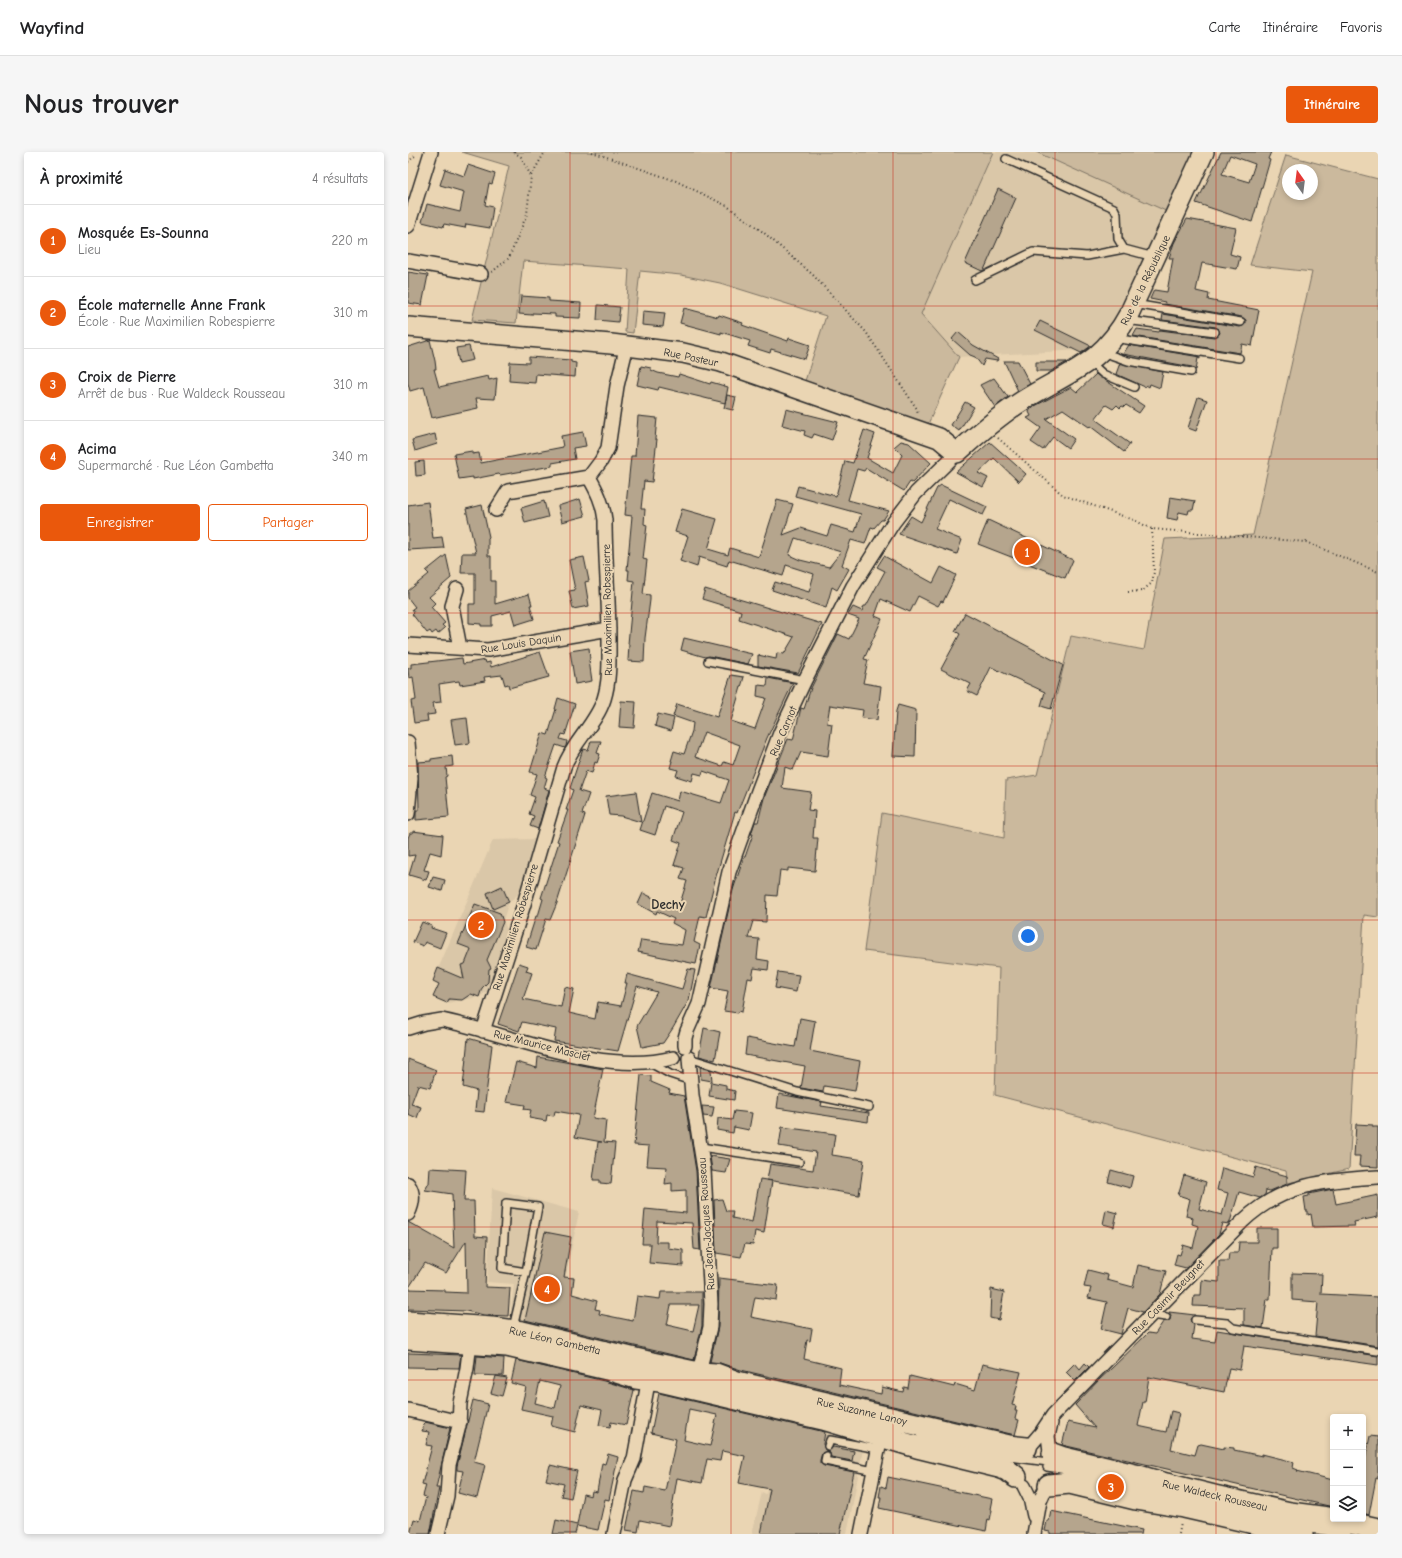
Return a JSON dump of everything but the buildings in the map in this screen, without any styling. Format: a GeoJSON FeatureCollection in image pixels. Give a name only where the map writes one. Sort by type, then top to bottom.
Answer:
{"type":"FeatureCollection","features":[{"type":"Feature","properties":{"kind":"main road","name":"Rue Léon Gambetta"},"geometry":{"type":"LineString","coordinates":[[408,1322],[513,1330],[651,1372],[699,1382]]}},
{"type":"Feature","properties":{"kind":"main road","name":"Rue Léon Gambetta"},"geometry":{"type":"LineString","coordinates":[[408,1339],[516,1348],[607,1369],[636,1378],[651,1372]]}},
{"type":"Feature","properties":{"kind":"main road","name":"Rue Suzanne Lanoy"},"geometry":{"type":"LineString","coordinates":[[716,1374],[737,1382],[871,1412],[1009,1446],[1021,1463],[1007,1470],[999,1467],[880,1443],[823,1419],[699,1382],[716,1374]]}},
{"type":"Feature","properties":{"kind":"main road"},"geometry":{"type":"LineString","coordinates":[[1038,1446],[1052,1468],[1035,1489],[1021,1463],[1038,1446]]}},
{"type":"Feature","properties":{"kind":"main road","name":"Rue Waldeck Rousseau"},"geometry":{"type":"LineString","coordinates":[[1302,1534],[1184,1507],[1136,1499],[1068,1482],[1052,1468],[1064,1458],[1290,1513],[1328,1518],[1378,1529]]}},
{"type":"Feature","properties":{"kind":"street"},"geometry":{"type":"LineString","coordinates":[[408,226],[431,152]]}},
{"type":"Feature","properties":{"kind":"street","name":"Rue de la République"},"geometry":{"type":"LineString","coordinates":[[957,453],[986,428],[1027,398],[1102,351],[1130,312],[1204,152]]}},
{"type":"Feature","properties":{"kind":"street"},"geometry":{"type":"LineString","coordinates":[[408,261],[481,274]]}},
{"type":"Feature","properties":{"kind":"street","name":"Rue Pasteur"},"geometry":{"type":"LineString","coordinates":[[408,327],[627,345],[683,353],[714,361],[939,438],[957,453]]}},
{"type":"Feature","properties":{"kind":"street"},"geometry":{"type":"LineString","coordinates":[[496,510],[508,491],[589,477],[601,461],[608,448],[617,386],[627,345]]}},
{"type":"Feature","properties":{"kind":"street","name":"Rue Carnot"},"geometry":{"type":"LineString","coordinates":[[687,1052],[685,1041],[687,1031],[699,1004],[729,872],[780,733],[804,680],[853,586],[909,500],[957,453]]}},
{"type":"Feature","properties":{"kind":"street","name":"Rue Maximilien Robespierre"},"geometry":{"type":"LineString","coordinates":[[483,1031],[524,904],[564,767],[571,752],[596,715],[603,701],[608,683],[609,629],[605,514],[600,497],[589,477]]}},
{"type":"Feature","properties":{"kind":"street"},"geometry":{"type":"LineString","coordinates":[[457,589],[452,606],[460,648]]}},
{"type":"Feature","properties":{"kind":"street","name":"Rue Louis Daquin"},"geometry":{"type":"LineString","coordinates":[[408,645],[488,650],[609,629]]}},
{"type":"Feature","properties":{"kind":"street"},"geometry":{"type":"LineString","coordinates":[[408,742],[411,778],[408,814]]}},
{"type":"Feature","properties":{"kind":"street","name":"Rue Maurice Masclet"},"geometry":{"type":"LineString","coordinates":[[409,1023],[442,1020],[549,1048],[622,1062],[650,1062],[673,1058],[672,1052],[680,1045],[687,1052]]}},
{"type":"Feature","properties":{"kind":"street","name":"Rue Jean-Jacques Rousseau"},"geometry":{"type":"LineString","coordinates":[[687,1052],[704,1170],[711,1312],[710,1328],[699,1382]]}},
{"type":"Feature","properties":{"kind":"street","name":"Rue Casimir Beugnet"},"geometry":{"type":"LineString","coordinates":[[1021,1463],[1056,1412],[1248,1217],[1271,1200],[1288,1192],[1331,1180],[1378,1177]]}},
{"type":"Feature","properties":{"kind":"street"},"geometry":{"type":"LineString","coordinates":[[408,1184],[413,1196],[413,1202],[408,1214]]}},
{"type":"Feature","properties":{"kind":"street"},"geometry":{"type":"LineString","coordinates":[[438,1534],[447,1496],[449,1465],[460,1422],[459,1408],[468,1368],[470,1343]]}},
{"type":"Feature","properties":{"kind":"street"},"geometry":{"type":"LineString","coordinates":[[614,1534],[625,1480],[634,1459],[651,1372]]}},
{"type":"Feature","properties":{"kind":"street"},"geometry":{"type":"LineString","coordinates":[[408,1410],[460,1422]]}},
{"type":"Feature","properties":{"kind":"street","name":"Rue Casimir Beugnet"},"geometry":{"type":"LineString","coordinates":[[1052,1468],[1048,1440],[1049,1432],[1056,1412]]}},
{"type":"Feature","properties":{"kind":"street"},"geometry":{"type":"LineString","coordinates":[[861,1534],[880,1443]]}},
{"type":"Feature","properties":{"kind":"street"},"geometry":{"type":"LineString","coordinates":[[1021,1463],[1032,1504],[1034,1531]]}},
{"type":"Feature","properties":{"kind":"street"},"geometry":{"type":"LineString","coordinates":[[1034,1531],[1040,1501],[1052,1468]]}},
{"type":"Feature","properties":{"kind":"lane"},"geometry":{"type":"LineString","coordinates":[[1006,159],[1114,208],[1117,214],[1118,239],[1124,249]]}},
{"type":"Feature","properties":{"kind":"lane"},"geometry":{"type":"LineString","coordinates":[[975,280],[1033,252],[1087,256],[1124,249],[1156,258]]}},
{"type":"Feature","properties":{"kind":"lane"},"geometry":{"type":"LineString","coordinates":[[1130,312],[1241,322]]}},
{"type":"Feature","properties":{"kind":"lane"},"geometry":{"type":"LineString","coordinates":[[1130,312],[1215,332]]}},
{"type":"Feature","properties":{"kind":"lane"},"geometry":{"type":"LineString","coordinates":[[1102,351],[1239,358]]}},
{"type":"Feature","properties":{"kind":"lane"},"geometry":{"type":"LineString","coordinates":[[1102,351],[1128,361],[1191,372]]}},
{"type":"Feature","properties":{"kind":"lane"},"geometry":{"type":"LineString","coordinates":[[1102,351],[1103,374],[1134,387]]}},
{"type":"Feature","properties":{"kind":"lane"},"geometry":{"type":"LineString","coordinates":[[708,661],[804,680]]}},
{"type":"Feature","properties":{"kind":"lane"},"geometry":{"type":"LineString","coordinates":[[687,1052],[797,1092],[870,1106]]}},
{"type":"Feature","properties":{"kind":"lane"},"geometry":{"type":"LineString","coordinates":[[650,1062],[674,1075],[691,1081]]}},
{"type":"Feature","properties":{"kind":"lane"},"geometry":{"type":"LineString","coordinates":[[701,1147],[799,1162]]}},
{"type":"Feature","properties":{"kind":"lane"},"geometry":{"type":"LineString","coordinates":[[513,1330],[526,1272],[538,1207],[506,1203],[502,1268],[526,1272]]}},
{"type":"Feature","properties":{"kind":"lane"},"geometry":{"type":"LineString","coordinates":[[1151,1316],[1166,1317]]}},
{"type":"Feature","properties":{"kind":"lane"},"geometry":{"type":"LineString","coordinates":[[1195,1320],[1227,1323],[1233,1328],[1377,1351]]}},
{"type":"Feature","properties":{"kind":"lane"},"geometry":{"type":"LineString","coordinates":[[408,1329],[507,1336],[651,1372]]}},
{"type":"Feature","properties":{"kind":"lane"},"geometry":{"type":"LineString","coordinates":[[408,1334],[486,1338],[518,1342],[651,1372]]}},
{"type":"Feature","properties":{"kind":"lane"},"geometry":{"type":"LineString","coordinates":[[699,1382],[854,1420]]}},
{"type":"Feature","properties":{"kind":"lane"},"geometry":{"type":"LineString","coordinates":[[720,1384],[869,1418],[891,1424],[936,1441],[1021,1463]]}},
{"type":"Feature","properties":{"kind":"lane"},"geometry":{"type":"LineString","coordinates":[[914,1438],[938,1446],[1021,1463]]}},
{"type":"Feature","properties":{"kind":"lane"},"geometry":{"type":"LineString","coordinates":[[828,1446],[830,1440],[852,1448],[880,1443]]}},
{"type":"Feature","properties":{"kind":"lane"},"geometry":{"type":"LineString","coordinates":[[826,1456],[825,1461],[840,1461],[874,1471]]}},
{"type":"Feature","properties":{"kind":"lane"},"geometry":{"type":"LineString","coordinates":[[1052,1468],[1130,1485],[1164,1495]]}},
{"type":"Feature","properties":{"kind":"lane"},"geometry":{"type":"LineString","coordinates":[[1052,1468],[1130,1480],[1192,1497],[1289,1520],[1370,1534]]}},
{"type":"Feature","properties":{"kind":"lane"},"geometry":{"type":"LineString","coordinates":[[1172,1497],[1300,1527],[1348,1534]]}},
{"type":"Feature","properties":{"kind":"path"},"geometry":{"type":"LineString","coordinates":[[514,152],[521,157],[531,176]]}},
{"type":"Feature","properties":{"kind":"path"},"geometry":{"type":"LineString","coordinates":[[481,274],[491,272],[509,258],[527,214],[531,176],[545,152]]}},
{"type":"Feature","properties":{"kind":"path"},"geometry":{"type":"LineString","coordinates":[[592,152],[676,181],[727,206],[763,232],[814,275],[866,332],[917,409],[918,431]]}},
{"type":"Feature","properties":{"kind":"path"},"geometry":{"type":"LineString","coordinates":[[408,162],[416,155]]}},
{"type":"Feature","properties":{"kind":"path"},"geometry":{"type":"LineString","coordinates":[[986,428],[1063,495],[1134,520],[1152,529],[1306,542],[1378,572]]}},
{"type":"Feature","properties":{"kind":"path"},"geometry":{"type":"LineString","coordinates":[[1128,592],[1142,591],[1152,583],[1154,572],[1152,529]]}},
{"type":"Feature","properties":{"kind":"shaded area"},"geometry":{"type":"Polygon","coordinates":[[[462,152],[993,152],[921,314],[959,357],[928,424],[804,384],[826,316],[720,283],[681,275],[640,271],[633,333],[625,332],[629,269],[523,261],[516,323],[472,320],[509,166],[462,152]]]}},
{"type":"Feature","properties":{"kind":"shaded area"},"geometry":{"type":"Polygon","coordinates":[[[993,152],[1036,152],[1168,212],[1099,349],[959,357],[921,314],[993,152]]]}},
{"type":"Feature","properties":{"kind":"shaded area"},"geometry":{"type":"Polygon","coordinates":[[[1036,152],[1193,152],[1168,212],[1036,152]]]}},
{"type":"Feature","properties":{"kind":"shaded area"},"geometry":{"type":"Polygon","coordinates":[[[1286,155],[1378,179],[1378,917],[1364,915],[1349,1169],[1288,1183],[1286,1171],[995,1095],[999,968],[864,951],[882,813],[1004,838],[1006,780],[1037,775],[1071,636],[1144,650],[1165,539],[1253,535],[1312,272],[1250,265],[1282,167],[1282,200],[1318,200],[1318,164],[1283,164],[1286,155]]]}},
{"type":"Feature","properties":{"kind":"shaded area"},"geometry":{"type":"Polygon","coordinates":[[[537,839],[522,891],[509,902],[503,920],[507,930],[488,991],[479,997],[447,1003],[439,984],[433,981],[493,840],[537,839]]]}},
{"type":"Feature","properties":{"kind":"shaded area"},"geometry":{"type":"Polygon","coordinates":[[[492,1188],[579,1212],[554,1333],[509,1325],[514,1284],[487,1282],[492,1188]]]}},
{"type":"Feature","properties":{"kind":"shaded area"},"geometry":{"type":"Polygon","coordinates":[[[826,1429],[865,1439],[847,1534],[752,1534],[762,1492],[766,1494],[773,1466],[820,1476],[826,1429]]]}},
{"type":"Feature","properties":{"kind":"place","name":"Mosquée Es-Sounna"},"geometry":{"type":"Point","coordinates":[1027,552]}},
{"type":"Feature","properties":{"kind":"place","name":"École maternelle Anne Frank"},"geometry":{"type":"Point","coordinates":[481,925]}},
{"type":"Feature","properties":{"kind":"place","name":"Acima"},"geometry":{"type":"Point","coordinates":[547,1289]}},
{"type":"Feature","properties":{"kind":"place","name":"Croix de Pierre"},"geometry":{"type":"Point","coordinates":[1111,1487]}},
{"type":"Feature","properties":{"kind":"district","name":"Dechy"},"geometry":{"type":"Point","coordinates":[668,904]}}]}
